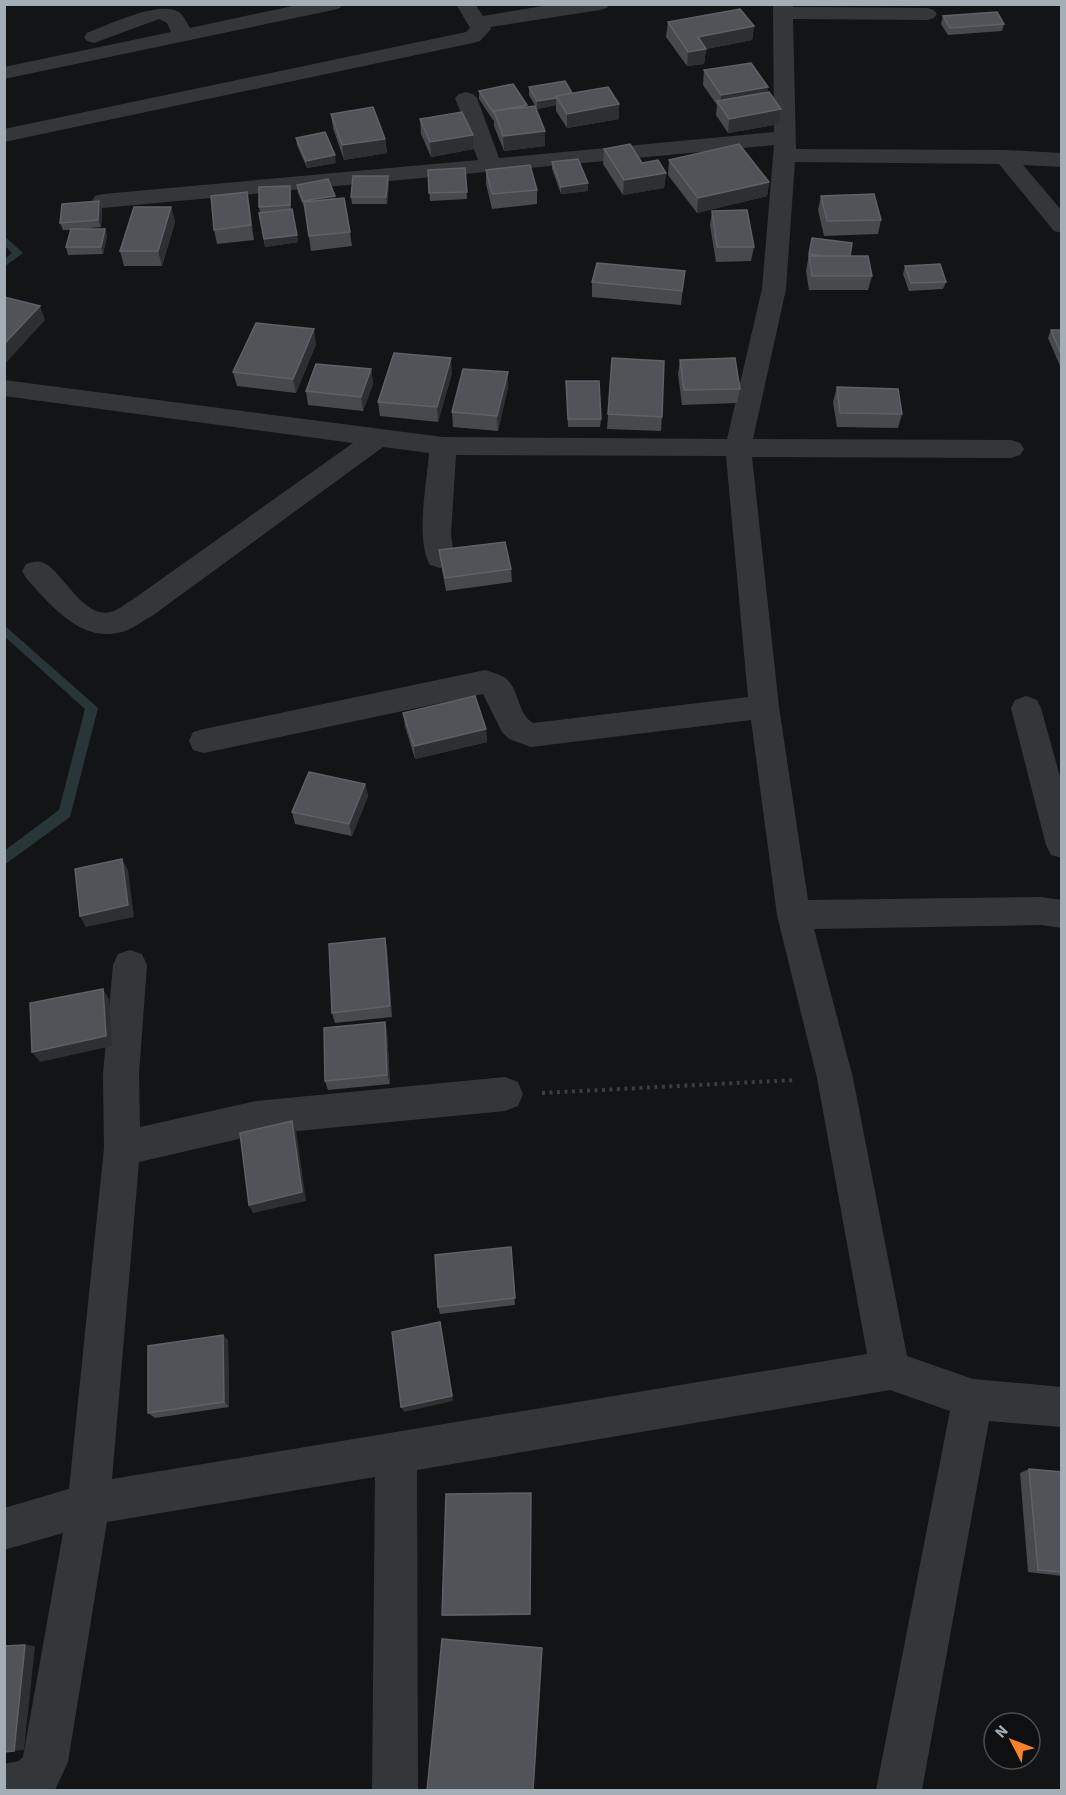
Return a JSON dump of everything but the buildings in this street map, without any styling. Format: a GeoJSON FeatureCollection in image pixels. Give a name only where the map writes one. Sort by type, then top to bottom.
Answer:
{"type":"FeatureCollection","features":[{"type":"Feature","properties":{"kind":"street"},"geometry":{"type":"LineString","coordinates":[[4,72],[183,34],[283,9],[333,4]]}},
{"type":"Feature","properties":{"kind":"street"},"geometry":{"type":"LineString","coordinates":[[4,136],[473,37],[481,30],[479,23],[465,4]]}},
{"type":"Feature","properties":{"kind":"street"},"geometry":{"type":"LineString","coordinates":[[479,23],[600,4]]}},
{"type":"Feature","properties":{"kind":"street"},"geometry":{"type":"LineString","coordinates":[[890,1370],[835,1078],[794,915],[764,707],[738,449],[774,290],[784,146],[783,9],[927,14]]}},
{"type":"Feature","properties":{"kind":"street"},"geometry":{"type":"LineString","coordinates":[[466,98],[491,165]]}},
{"type":"Feature","properties":{"kind":"street"},"geometry":{"type":"LineString","coordinates":[[103,201],[491,165],[784,146],[1062,160]]}},
{"type":"Feature","properties":{"kind":"street"},"geometry":{"type":"LineString","coordinates":[[1005,157],[1062,226]]}},
{"type":"Feature","properties":{"kind":"street"},"geometry":{"type":"LineString","coordinates":[[4,388],[443,446],[1011,449]]}},
{"type":"Feature","properties":{"kind":"street"},"geometry":{"type":"LineString","coordinates":[[36,571],[61,598],[84,618],[105,623],[117,622],[142,608],[378,438]]}},
{"type":"Feature","properties":{"kind":"street"},"geometry":{"type":"LineString","coordinates":[[440,558],[436,534],[443,446]]}},
{"type":"Feature","properties":{"kind":"street"},"geometry":{"type":"LineString","coordinates":[[204,741],[484,682],[490,683],[499,691],[512,725],[520,732],[531,735],[764,707]]}},
{"type":"Feature","properties":{"kind":"street"},"geometry":{"type":"LineString","coordinates":[[1026,708],[1062,845]]}},
{"type":"Feature","properties":{"kind":"street"},"geometry":{"type":"LineString","coordinates":[[794,915],[1041,911],[1062,915]]}},
{"type":"Feature","properties":{"kind":"street"},"geometry":{"type":"LineString","coordinates":[[4,1787],[31,1782],[40,1776],[45,1762],[89,1504],[122,1148],[121,1074],[130,965]]}},
{"type":"Feature","properties":{"kind":"street"},"geometry":{"type":"LineString","coordinates":[[122,1148],[256,1118],[505,1094]]}},
{"type":"Feature","properties":{"kind":"street"},"geometry":{"type":"LineString","coordinates":[[4,1529],[89,1504],[890,1370],[974,1399],[1062,1407]]}},
{"type":"Feature","properties":{"kind":"street"},"geometry":{"type":"LineString","coordinates":[[899,1791],[974,1399]]}},
{"type":"Feature","properties":{"kind":"street"},"geometry":{"type":"LineString","coordinates":[[395,1791],[396,1453]]}},
{"type":"Feature","properties":{"kind":"path"},"geometry":{"type":"LineString","coordinates":[[505,1094],[835,1078]]}},
{"type":"Feature","properties":{"kind":"waterway"},"geometry":{"type":"LineString","coordinates":[[4,239],[18,253],[4,264]]}},
{"type":"Feature","properties":{"kind":"waterway"},"geometry":{"type":"LineString","coordinates":[[4,629],[92,708],[65,813],[4,857]]}}]}
